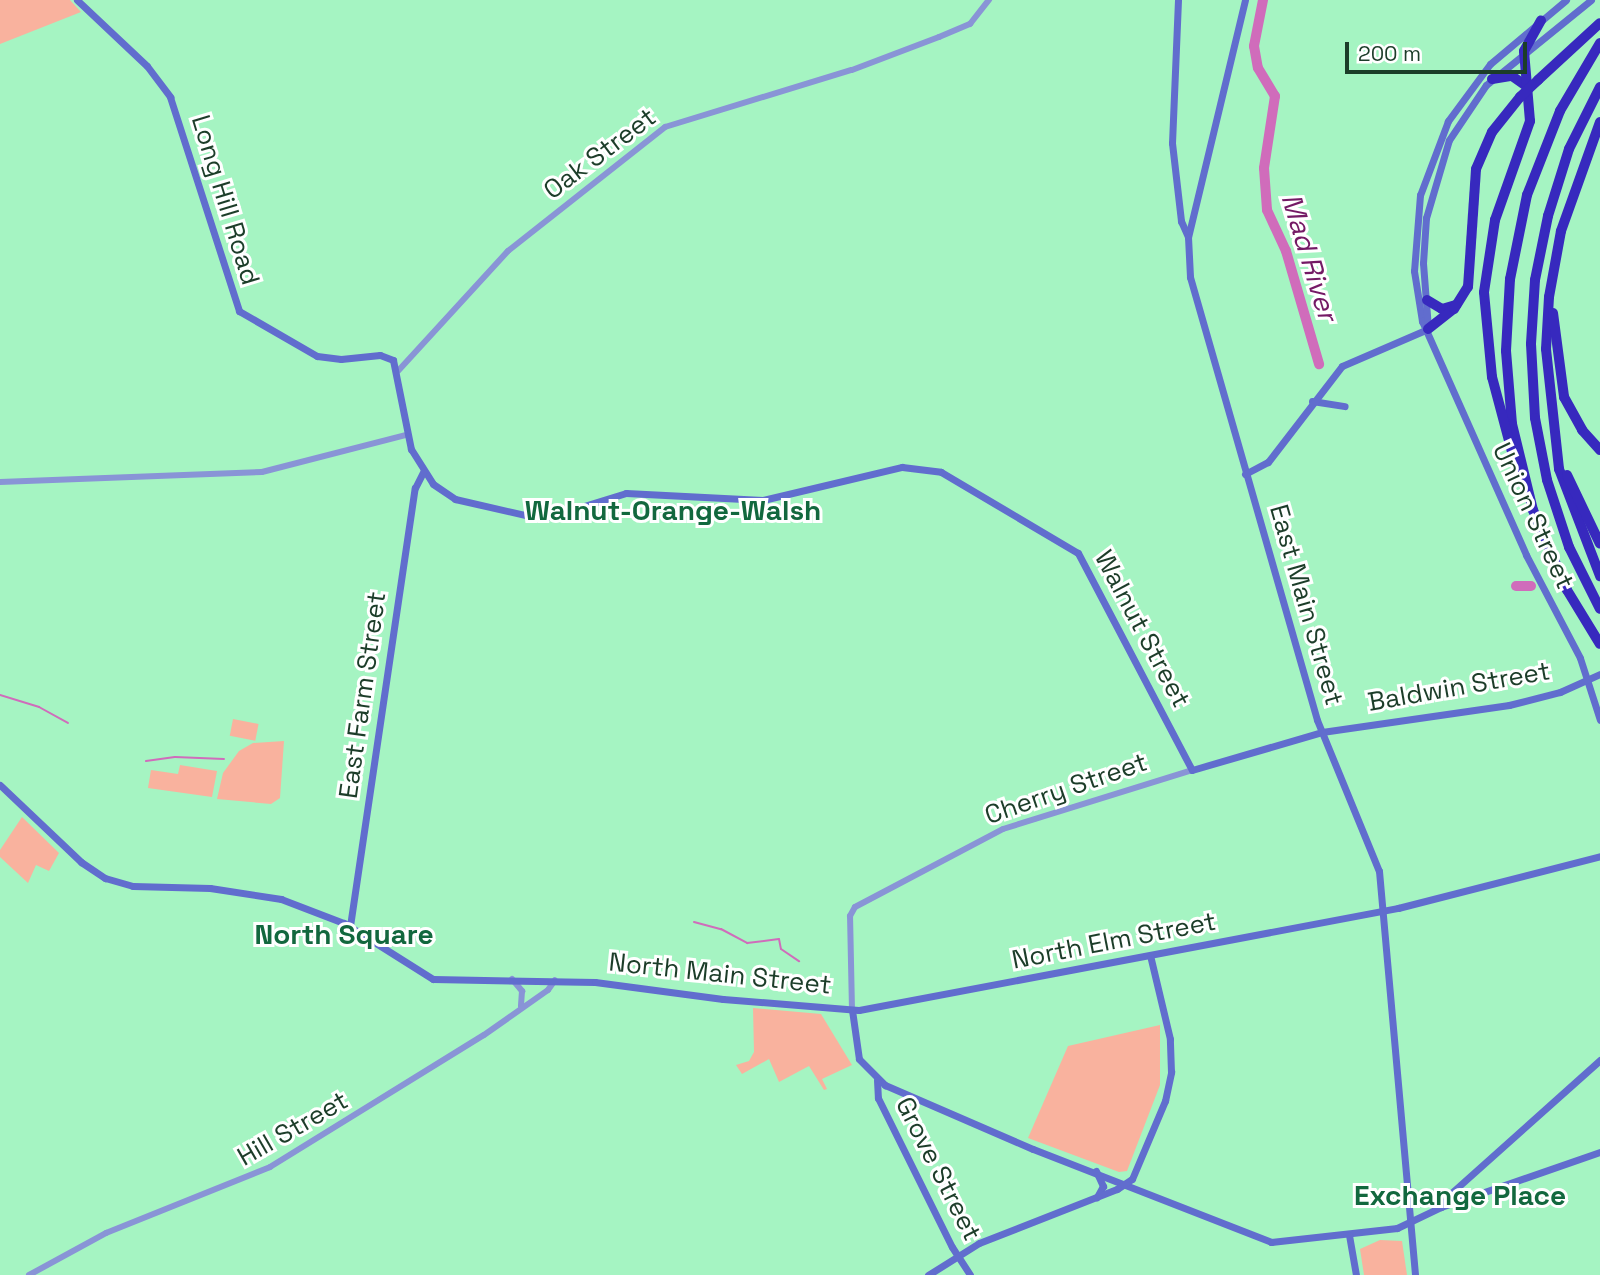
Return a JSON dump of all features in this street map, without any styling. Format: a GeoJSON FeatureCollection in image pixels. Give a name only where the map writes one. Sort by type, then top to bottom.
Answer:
{"type":"FeatureCollection","features":[{"type":"Feature","properties":{"kind":"highway"},"geometry":{"type":"LineString","coordinates":[[1527,489],[1516,475],[1497,400],[1484,300],[1495,220],[1529,126],[1529,90],[1524,54],[1541,20]]}},
{"type":"Feature","properties":{"kind":"highway"},"geometry":{"type":"LineString","coordinates":[[1428,329],[1459,303],[1471,275],[1471,207],[1476,169],[1492,132],[1520,97],[1600,23]]}},
{"type":"Feature","properties":{"kind":"highway"},"geometry":{"type":"LineString","coordinates":[[1600,43],[1544,146],[1514,254],[1507,315],[1507,374],[1527,489],[1556,567],[1600,644]]}},
{"type":"Feature","properties":{"kind":"highway"},"geometry":{"type":"LineString","coordinates":[[1492,79],[1513,76],[1529,90]]}},
{"type":"Feature","properties":{"kind":"highway"},"geometry":{"type":"LineString","coordinates":[[1600,88],[1569,149],[1546,224],[1534,287],[1531,361],[1547,480],[1569,547],[1600,609]]}},
{"type":"Feature","properties":{"kind":"highway"},"geometry":{"type":"LineString","coordinates":[[1600,122],[1572,192],[1559,241],[1546,330],[1555,440],[1569,503],[1600,576]]}},
{"type":"Feature","properties":{"kind":"highway"},"geometry":{"type":"LineString","coordinates":[[1559,241],[1553,320],[1559,376],[1573,416],[1600,450]]}},
{"type":"Feature","properties":{"kind":"highway"},"geometry":{"type":"LineString","coordinates":[[1427,300],[1442,309],[1459,303]]}},
{"type":"Feature","properties":{"kind":"highway"},"geometry":{"type":"LineString","coordinates":[[1555,440],[1578,502],[1600,544]]}},
{"type":"Feature","properties":{"kind":"main road","name":"Long Hill Road"},"geometry":{"type":"LineString","coordinates":[[77,0],[147,66],[170,97],[231,296],[242,314],[313,354],[336,359],[383,355],[398,370]]}},
{"type":"Feature","properties":{"kind":"main road"},"geometry":{"type":"LineString","coordinates":[[1178,0],[1172,150],[1181,222],[1188,237]]}},
{"type":"Feature","properties":{"kind":"main road","name":"East Main Street"},"geometry":{"type":"LineString","coordinates":[[1245,0],[1188,237],[1194,299],[1322,732],[1373,849],[1385,910],[1408,1223],[1415,1275]]}},
{"type":"Feature","properties":{"kind":"main road","name":"Union Street"},"geometry":{"type":"LineString","coordinates":[[1566,0],[1496,58],[1466,93],[1441,136],[1424,181],[1414,262],[1419,312],[1526,555],[1580,658],[1600,720]]}},
{"type":"Feature","properties":{"kind":"main road","name":"Union Street"},"geometry":{"type":"LineString","coordinates":[[1428,329],[1423,244],[1433,184],[1456,128],[1492,79],[1591,0]]}},
{"type":"Feature","properties":{"kind":"main road"},"geometry":{"type":"LineString","coordinates":[[1424,181],[1433,184]]}},
{"type":"Feature","properties":{"kind":"main road"},"geometry":{"type":"LineString","coordinates":[[1245,474],[1268,462],[1331,377],[1353,359],[1428,329]]}},
{"type":"Feature","properties":{"kind":"main road","name":"Walnut Street"},"geometry":{"type":"LineString","coordinates":[[398,370],[406,435],[423,472],[460,501],[536,519],[564,515],[626,493],[763,500],[902,467],[947,474],[1078,552],[1192,770]]}},
{"type":"Feature","properties":{"kind":"main road"},"geometry":{"type":"LineString","coordinates":[[1312,401],[1345,406]]}},
{"type":"Feature","properties":{"kind":"main road","name":"East Farm Street"},"geometry":{"type":"LineString","coordinates":[[350,926],[415,488],[423,472]]}},
{"type":"Feature","properties":{"kind":"main road","name":"Baldwin Street"},"geometry":{"type":"LineString","coordinates":[[1322,732],[1509,705],[1560,692],[1600,674]]}},
{"type":"Feature","properties":{"kind":"main road","name":"Cherry Street"},"geometry":{"type":"LineString","coordinates":[[1192,770],[1322,732]]}},
{"type":"Feature","properties":{"kind":"main road","name":"North Main Street"},"geometry":{"type":"LineString","coordinates":[[0,785],[81,862],[111,880],[133,886],[210,888],[279,898],[350,926],[433,979],[555,980],[852,1010],[858,1055],[877,1080]]}},
{"type":"Feature","properties":{"kind":"main road","name":"North Elm Street"},"geometry":{"type":"LineString","coordinates":[[852,1010],[1385,910],[1600,856]]}},
{"type":"Feature","properties":{"kind":"main road"},"geometry":{"type":"LineString","coordinates":[[928,1275],[979,1243],[1127,1183],[1165,1101],[1171,1072],[1170,1039],[1150,955]]}},
{"type":"Feature","properties":{"kind":"main road"},"geometry":{"type":"LineString","coordinates":[[1441,1207],[1469,1177],[1600,1060]]}},
{"type":"Feature","properties":{"kind":"main road"},"geometry":{"type":"LineString","coordinates":[[877,1080],[1033,1149],[1127,1183],[1267,1241],[1349,1235],[1408,1223],[1441,1207],[1600,1152]]}},
{"type":"Feature","properties":{"kind":"main road","name":"Grove Street"},"geometry":{"type":"LineString","coordinates":[[877,1080],[877,1095],[958,1257],[970,1275]]}},
{"type":"Feature","properties":{"kind":"main road"},"geometry":{"type":"LineString","coordinates":[[1096,1171],[1103,1186],[1096,1197]]}},
{"type":"Feature","properties":{"kind":"main road"},"geometry":{"type":"LineString","coordinates":[[1469,1177],[1472,1191],[1482,1194]]}},
{"type":"Feature","properties":{"kind":"main road"},"geometry":{"type":"LineString","coordinates":[[1349,1235],[1356,1275]]}},
{"type":"Feature","properties":{"kind":"street","name":"Oak Street"},"geometry":{"type":"LineString","coordinates":[[398,370],[503,255],[665,127],[852,70],[927,42],[970,24],[989,0]]}},
{"type":"Feature","properties":{"kind":"street"},"geometry":{"type":"LineString","coordinates":[[0,482],[270,471],[406,435]]}},
{"type":"Feature","properties":{"kind":"street","name":"Cherry Street"},"geometry":{"type":"LineString","coordinates":[[852,1010],[849,916],[855,906],[1003,829],[1192,770]]}},
{"type":"Feature","properties":{"kind":"street"},"geometry":{"type":"LineString","coordinates":[[510,978],[522,991],[519,1009]]}},
{"type":"Feature","properties":{"kind":"street","name":"Hill Street"},"geometry":{"type":"LineString","coordinates":[[29,1275],[106,1233],[270,1167],[484,1035],[548,990],[555,980]]}},
{"type":"Feature","properties":{"kind":"shaded area"},"geometry":{"type":"Polygon","coordinates":[[[0,0],[70,0],[81,12],[0,44],[0,0]]]}},
{"type":"Feature","properties":{"kind":"shaded area"},"geometry":{"type":"Polygon","coordinates":[[[233,719],[259,724],[255,741],[230,736],[233,719]]]}},
{"type":"Feature","properties":{"kind":"shaded area"},"geometry":{"type":"Polygon","coordinates":[[[284,741],[280,798],[271,804],[217,799],[223,773],[239,751],[253,743],[284,741]]]}},
{"type":"Feature","properties":{"kind":"shaded area"},"geometry":{"type":"Polygon","coordinates":[[[180,765],[217,771],[212,797],[148,788],[151,770],[178,774],[180,765]]]}},
{"type":"Feature","properties":{"kind":"shaded area"},"geometry":{"type":"Polygon","coordinates":[[[22,817],[59,853],[49,871],[36,865],[28,883],[0,857],[0,850],[22,817]]]}},
{"type":"Feature","properties":{"kind":"shaded area"},"geometry":{"type":"Polygon","coordinates":[[[753,1008],[821,1014],[852,1065],[822,1079],[827,1089],[824,1090],[809,1066],[779,1082],[769,1059],[742,1074],[736,1065],[749,1061],[754,1052],[753,1008]]]}},
{"type":"Feature","properties":{"kind":"shaded area"},"geometry":{"type":"Polygon","coordinates":[[[1160,1025],[1160,1085],[1127,1171],[1119,1172],[1028,1138],[1068,1046],[1160,1025]]]}},
{"type":"Feature","properties":{"kind":"shaded area"},"geometry":{"type":"Polygon","coordinates":[[[1380,1240],[1402,1241],[1407,1275],[1364,1275],[1360,1249],[1380,1240]]]}},
{"type":"Feature","properties":{"kind":"waterway","name":"Mad River"},"geometry":{"type":"LineString","coordinates":[[1263,0],[1254,46],[1258,68],[1275,96],[1264,168],[1267,210],[1286,251],[1319,364]]}},
{"type":"Feature","properties":{"kind":"waterway","name":"Mad River"},"geometry":{"type":"LineString","coordinates":[[1516,586],[1531,586]]}},
{"type":"Feature","properties":{"kind":"waterway"},"geometry":{"type":"LineString","coordinates":[[0,695],[39,707],[68,723]]}},
{"type":"Feature","properties":{"kind":"waterway"},"geometry":{"type":"LineString","coordinates":[[146,761],[175,757],[224,759]]}},
{"type":"Feature","properties":{"kind":"waterway"},"geometry":{"type":"LineString","coordinates":[[694,922],[721,929],[747,943],[779,939],[781,949],[799,961]]}},
{"type":"Feature","properties":{"kind":"district","name":"Walnut-Orange-Walsh"},"geometry":{"type":"Point","coordinates":[673,510]}},
{"type":"Feature","properties":{"kind":"district","name":"North Square"},"geometry":{"type":"Point","coordinates":[344,934]}},
{"type":"Feature","properties":{"kind":"district","name":"Exchange Place"},"geometry":{"type":"Point","coordinates":[1460,1195]}}]}
